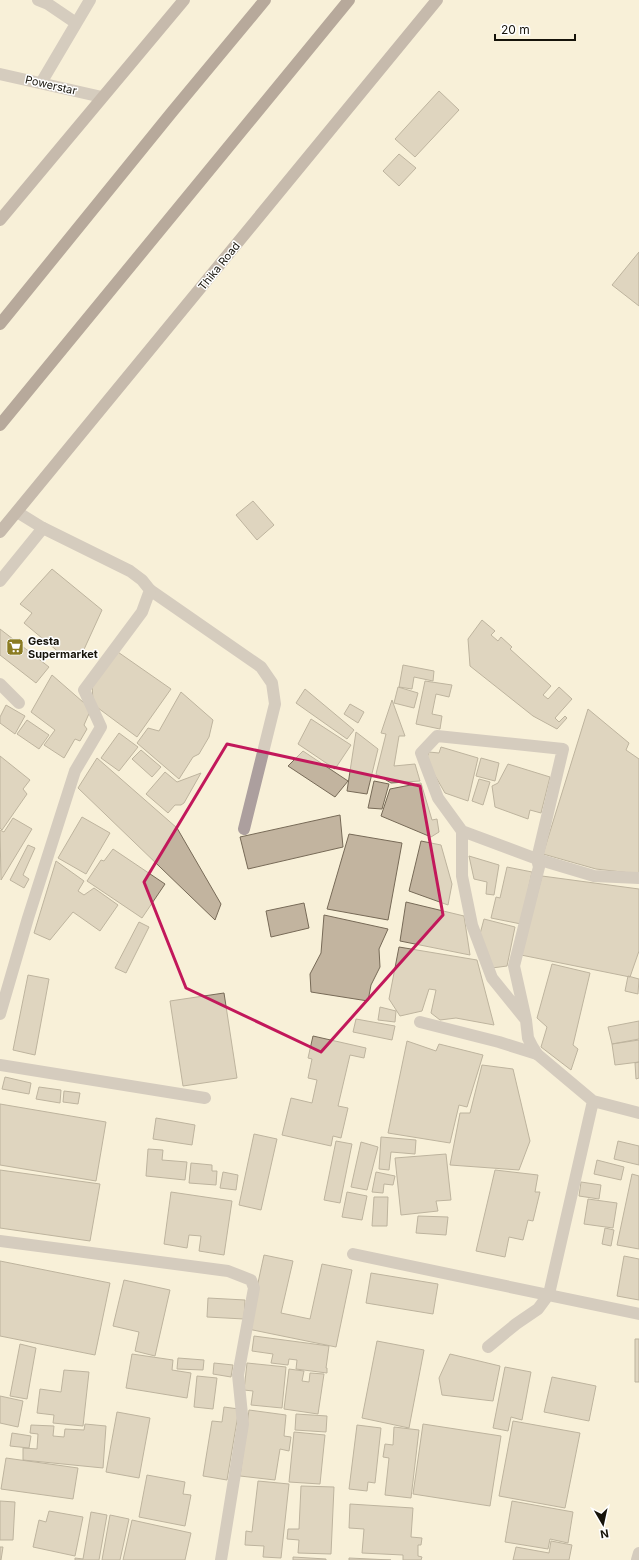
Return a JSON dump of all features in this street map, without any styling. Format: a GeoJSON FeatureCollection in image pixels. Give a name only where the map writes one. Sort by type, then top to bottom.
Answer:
{"type":"FeatureCollection","features":[{"type":"Feature","properties":{"kind":"highway"},"geometry":{"type":"LineString","coordinates":[[0,324],[265,0]]}},
{"type":"Feature","properties":{"kind":"highway"},"geometry":{"type":"LineString","coordinates":[[0,425],[349,0]]}},
{"type":"Feature","properties":{"kind":"main road"},"geometry":{"type":"LineString","coordinates":[[0,220],[184,0]]}},
{"type":"Feature","properties":{"kind":"main road","name":"Thika Road"},"geometry":{"type":"LineString","coordinates":[[0,532],[437,0]]}},
{"type":"Feature","properties":{"kind":"street"},"geometry":{"type":"LineString","coordinates":[[38,0],[48,4],[76,23]]}},
{"type":"Feature","properties":{"kind":"street"},"geometry":{"type":"LineString","coordinates":[[42,83],[90,0]]}},
{"type":"Feature","properties":{"kind":"street","name":"Powerstar"},"geometry":{"type":"LineString","coordinates":[[0,74],[102,97]]}},
{"type":"Feature","properties":{"kind":"street"},"geometry":{"type":"LineString","coordinates":[[16,512],[43,528],[130,571],[142,580],[150,590],[261,667],[272,683],[275,704],[244,829]]}},
{"type":"Feature","properties":{"kind":"street"},"geometry":{"type":"LineString","coordinates":[[0,581],[43,528]]}},
{"type":"Feature","properties":{"kind":"street"},"geometry":{"type":"LineString","coordinates":[[0,1014],[28,918],[75,771],[101,727],[84,690],[142,612],[150,590]]}},
{"type":"Feature","properties":{"kind":"street"},"geometry":{"type":"LineString","coordinates":[[0,684],[19,703]]}},
{"type":"Feature","properties":{"kind":"street"},"geometry":{"type":"LineString","coordinates":[[639,878],[594,876],[537,859],[462,830],[438,798],[421,753],[437,736],[562,749],[537,859],[539,867],[514,966],[526,1020],[528,1038],[537,1054],[593,1101],[639,1113]]}},
{"type":"Feature","properties":{"kind":"street"},"geometry":{"type":"LineString","coordinates":[[462,830],[462,876],[472,925],[492,978],[526,1020]]}},
{"type":"Feature","properties":{"kind":"street"},"geometry":{"type":"LineString","coordinates":[[420,1022],[499,1042],[537,1054]]}},
{"type":"Feature","properties":{"kind":"street"},"geometry":{"type":"LineString","coordinates":[[0,1065],[206,1098]]}},
{"type":"Feature","properties":{"kind":"street"},"geometry":{"type":"LineString","coordinates":[[488,1347],[516,1324],[538,1309],[549,1294],[593,1101]]}},
{"type":"Feature","properties":{"kind":"street"},"geometry":{"type":"LineString","coordinates":[[0,1240],[228,1271],[251,1280],[254,1288],[238,1375],[243,1424],[221,1560]]}},
{"type":"Feature","properties":{"kind":"street"},"geometry":{"type":"LineString","coordinates":[[353,1254],[639,1314]]}},
{"type":"Feature","properties":{"kind":"street"},"geometry":{"type":"LineString","coordinates":[[637,1560],[639,1553]]}},
{"type":"Feature","properties":{"kind":"highlighted area"},"geometry":{"type":"Polygon","coordinates":[[[227,744],[420,786],[443,915],[321,1052],[186,988],[144,882],[227,744]]]}},
{"type":"Feature","properties":{"kind":"building"},"geometry":{"type":"Polygon","coordinates":[[[439,91],[459,110],[415,157],[395,139],[439,91]]]}},
{"type":"Feature","properties":{"kind":"building"},"geometry":{"type":"Polygon","coordinates":[[[399,154],[416,168],[399,186],[383,171],[399,154]]]}},
{"type":"Feature","properties":{"kind":"building"},"geometry":{"type":"Polygon","coordinates":[[[639,252],[639,306],[612,285],[639,252]]]}},
{"type":"Feature","properties":{"kind":"building"},"geometry":{"type":"Polygon","coordinates":[[[253,501],[274,525],[257,540],[236,515],[253,501]]]}},
{"type":"Feature","properties":{"kind":"building"},"geometry":{"type":"Polygon","coordinates":[[[52,569],[102,610],[81,656],[61,654],[24,623],[32,613],[20,604],[52,569]]]}},
{"type":"Feature","properties":{"kind":"building"},"geometry":{"type":"Polygon","coordinates":[[[482,620],[495,631],[491,635],[498,641],[501,637],[512,647],[510,649],[551,686],[543,695],[548,699],[559,687],[572,699],[555,718],[559,722],[565,716],[567,718],[557,729],[533,716],[470,666],[468,639],[482,620]]]}},
{"type":"Feature","properties":{"kind":"building"},"geometry":{"type":"Polygon","coordinates":[[[0,629],[49,667],[36,683],[0,655],[0,629]]]}},
{"type":"Feature","properties":{"kind":"building"},"geometry":{"type":"Polygon","coordinates":[[[115,650],[171,689],[137,737],[93,703],[92,682],[115,650]]]}},
{"type":"Feature","properties":{"kind":"building"},"geometry":{"type":"Polygon","coordinates":[[[403,665],[434,671],[433,681],[414,677],[412,689],[399,687],[403,665]]]}},
{"type":"Feature","properties":{"kind":"building"},"geometry":{"type":"Polygon","coordinates":[[[52,675],[91,709],[84,725],[87,729],[80,741],[75,739],[64,758],[44,745],[55,730],[31,712],[52,675]]]}},
{"type":"Feature","properties":{"kind":"building"},"geometry":{"type":"Polygon","coordinates":[[[425,681],[452,685],[449,697],[436,694],[432,714],[442,716],[440,729],[416,724],[425,681]]]}},
{"type":"Feature","properties":{"kind":"building"},"geometry":{"type":"Polygon","coordinates":[[[398,687],[418,693],[414,708],[394,703],[398,687]]]}},
{"type":"Feature","properties":{"kind":"building"},"geometry":{"type":"Polygon","coordinates":[[[305,689],[354,730],[347,739],[296,703],[305,689]]]}},
{"type":"Feature","properties":{"kind":"building"},"geometry":{"type":"Polygon","coordinates":[[[181,692],[213,720],[209,737],[199,754],[193,757],[179,779],[137,743],[148,728],[159,731],[181,692]]]}},
{"type":"Feature","properties":{"kind":"building"},"geometry":{"type":"Polygon","coordinates":[[[392,700],[405,736],[399,736],[394,766],[415,764],[420,781],[391,783],[376,774],[386,734],[381,733],[392,700]]]}},
{"type":"Feature","properties":{"kind":"building"},"geometry":{"type":"Polygon","coordinates":[[[350,704],[364,712],[358,723],[344,714],[350,704]]]}},
{"type":"Feature","properties":{"kind":"building"},"geometry":{"type":"Polygon","coordinates":[[[6,705],[25,716],[15,734],[0,723],[0,717],[6,705]]]}},
{"type":"Feature","properties":{"kind":"building"},"geometry":{"type":"Polygon","coordinates":[[[588,709],[629,743],[626,750],[639,759],[639,874],[596,869],[543,854],[588,709]]]}},
{"type":"Feature","properties":{"kind":"building"},"geometry":{"type":"Polygon","coordinates":[[[311,719],[351,745],[335,769],[298,744],[311,719]]]}},
{"type":"Feature","properties":{"kind":"building"},"geometry":{"type":"Polygon","coordinates":[[[27,720],[49,735],[39,749],[17,734],[27,720]]]}},
{"type":"Feature","properties":{"kind":"building"},"geometry":{"type":"Polygon","coordinates":[[[356,732],[378,749],[367,794],[347,791],[356,732]]]}},
{"type":"Feature","properties":{"kind":"building"},"geometry":{"type":"Polygon","coordinates":[[[119,733],[138,747],[119,771],[101,758],[119,733]]]}},
{"type":"Feature","properties":{"kind":"building"},"geometry":{"type":"Polygon","coordinates":[[[441,747],[478,758],[468,801],[445,793],[426,760],[429,752],[439,753],[441,747]]]}},
{"type":"Feature","properties":{"kind":"building"},"geometry":{"type":"Polygon","coordinates":[[[141,750],[161,767],[152,777],[132,759],[141,750]]]}},
{"type":"Feature","properties":{"kind":"building"},"geometry":{"type":"Polygon","coordinates":[[[303,751],[348,781],[335,797],[288,766],[303,751]]]}},
{"type":"Feature","properties":{"kind":"building"},"geometry":{"type":"Polygon","coordinates":[[[0,756],[30,780],[23,789],[27,794],[2,830],[0,828],[0,756]]]}},
{"type":"Feature","properties":{"kind":"building"},"geometry":{"type":"Polygon","coordinates":[[[97,758],[177,828],[221,904],[215,920],[78,788],[97,758]]]}},
{"type":"Feature","properties":{"kind":"building"},"geometry":{"type":"Polygon","coordinates":[[[481,758],[499,763],[495,781],[476,776],[481,758]]]}},
{"type":"Feature","properties":{"kind":"building"},"geometry":{"type":"Polygon","coordinates":[[[508,764],[550,777],[541,813],[530,810],[528,819],[495,807],[492,786],[498,783],[508,764]]]}},
{"type":"Feature","properties":{"kind":"building"},"geometry":{"type":"Polygon","coordinates":[[[165,772],[177,782],[201,773],[184,803],[181,805],[175,805],[168,813],[146,794],[165,772]]]}},
{"type":"Feature","properties":{"kind":"building"},"geometry":{"type":"Polygon","coordinates":[[[479,779],[490,782],[483,805],[472,801],[479,779]]]}},
{"type":"Feature","properties":{"kind":"building"},"geometry":{"type":"Polygon","coordinates":[[[374,781],[389,784],[382,809],[368,808],[374,781]]]}},
{"type":"Feature","properties":{"kind":"building"},"geometry":{"type":"Polygon","coordinates":[[[421,783],[432,820],[437,819],[439,832],[431,837],[381,816],[390,789],[421,783]]]}},
{"type":"Feature","properties":{"kind":"building"},"geometry":{"type":"Polygon","coordinates":[[[340,815],[343,847],[248,869],[240,837],[340,815]]]}},
{"type":"Feature","properties":{"kind":"building"},"geometry":{"type":"Polygon","coordinates":[[[82,817],[110,833],[86,874],[58,858],[82,817]]]}},
{"type":"Feature","properties":{"kind":"building"},"geometry":{"type":"Polygon","coordinates":[[[13,818],[32,829],[1,880],[0,830],[4,832],[13,818]]]}},
{"type":"Feature","properties":{"kind":"building"},"geometry":{"type":"Polygon","coordinates":[[[349,834],[402,843],[388,920],[327,909],[349,834]]]}},
{"type":"Feature","properties":{"kind":"building"},"geometry":{"type":"Polygon","coordinates":[[[421,841],[441,845],[452,884],[448,905],[409,891],[421,841]]]}},
{"type":"Feature","properties":{"kind":"building"},"geometry":{"type":"Polygon","coordinates":[[[28,845],[35,848],[23,875],[29,879],[24,888],[10,880],[28,845]]]}},
{"type":"Feature","properties":{"kind":"building"},"geometry":{"type":"Polygon","coordinates":[[[113,849],[165,884],[142,918],[87,881],[101,860],[104,861],[113,849]]]}},
{"type":"Feature","properties":{"kind":"building"},"geometry":{"type":"Polygon","coordinates":[[[469,856],[499,865],[494,895],[486,894],[487,882],[474,879],[469,856]]]}},
{"type":"Feature","properties":{"kind":"building"},"geometry":{"type":"Polygon","coordinates":[[[56,861],[84,881],[78,891],[84,895],[94,888],[118,905],[100,931],[73,912],[50,940],[34,933],[56,861]]]}},
{"type":"Feature","properties":{"kind":"building"},"geometry":{"type":"Polygon","coordinates":[[[507,867],[532,872],[521,924],[491,918],[496,897],[500,898],[507,867]]]}},
{"type":"Feature","properties":{"kind":"building"},"geometry":{"type":"Polygon","coordinates":[[[542,876],[639,889],[639,951],[630,977],[521,955],[542,876]]]}},
{"type":"Feature","properties":{"kind":"building"},"geometry":{"type":"Polygon","coordinates":[[[406,902],[464,916],[470,955],[400,941],[406,902]]]}},
{"type":"Feature","properties":{"kind":"building"},"geometry":{"type":"Polygon","coordinates":[[[304,903],[309,928],[271,937],[266,911],[304,903]]]}},
{"type":"Feature","properties":{"kind":"building"},"geometry":{"type":"Polygon","coordinates":[[[324,915],[388,929],[379,949],[380,967],[371,985],[368,1001],[311,992],[310,974],[321,953],[324,915]]]}},
{"type":"Feature","properties":{"kind":"building"},"geometry":{"type":"Polygon","coordinates":[[[484,919],[515,927],[507,966],[492,968],[480,934],[484,919]]]}},
{"type":"Feature","properties":{"kind":"building"},"geometry":{"type":"Polygon","coordinates":[[[139,922],[149,927],[126,973],[115,968],[139,922]]]}},
{"type":"Feature","properties":{"kind":"building"},"geometry":{"type":"Polygon","coordinates":[[[399,947],[477,960],[494,1025],[456,1018],[440,1020],[431,1013],[436,990],[429,989],[422,1011],[400,1016],[389,999],[399,947]]]}},
{"type":"Feature","properties":{"kind":"building"},"geometry":{"type":"Polygon","coordinates":[[[552,964],[590,973],[573,1045],[578,1049],[571,1070],[541,1047],[547,1027],[537,1018],[552,964]]]}},
{"type":"Feature","properties":{"kind":"building"},"geometry":{"type":"Polygon","coordinates":[[[28,975],[49,979],[35,1055],[13,1050],[28,975]]]}},
{"type":"Feature","properties":{"kind":"building"},"geometry":{"type":"Polygon","coordinates":[[[628,976],[639,979],[638,994],[625,991],[628,976]]]}},
{"type":"Feature","properties":{"kind":"building"},"geometry":{"type":"Polygon","coordinates":[[[224,993],[237,1078],[183,1086],[170,1001],[224,993]]]}},
{"type":"Feature","properties":{"kind":"building"},"geometry":{"type":"Polygon","coordinates":[[[380,1007],[396,1011],[395,1022],[378,1020],[380,1007]]]}},
{"type":"Feature","properties":{"kind":"building"},"geometry":{"type":"Polygon","coordinates":[[[356,1019],[395,1026],[392,1040],[353,1032],[356,1019]]]}},
{"type":"Feature","properties":{"kind":"building"},"geometry":{"type":"Polygon","coordinates":[[[639,1021],[639,1039],[612,1044],[608,1027],[639,1021]]]}},
{"type":"Feature","properties":{"kind":"building"},"geometry":{"type":"Polygon","coordinates":[[[313,1036],[366,1048],[364,1058],[350,1055],[338,1106],[348,1108],[341,1138],[333,1136],[331,1146],[282,1135],[291,1098],[312,1103],[317,1080],[308,1078],[312,1059],[308,1058],[313,1036]]]}},
{"type":"Feature","properties":{"kind":"building"},"geometry":{"type":"Polygon","coordinates":[[[639,1040],[639,1062],[615,1065],[612,1044],[639,1040]]]}},
{"type":"Feature","properties":{"kind":"building"},"geometry":{"type":"Polygon","coordinates":[[[407,1041],[436,1051],[439,1044],[483,1055],[467,1107],[459,1105],[450,1143],[388,1133],[407,1041]]]}},
{"type":"Feature","properties":{"kind":"building"},"geometry":{"type":"Polygon","coordinates":[[[639,1062],[639,1078],[636,1079],[635,1063],[639,1062]]]}},
{"type":"Feature","properties":{"kind":"building"},"geometry":{"type":"Polygon","coordinates":[[[482,1065],[513,1069],[530,1141],[519,1170],[450,1165],[460,1113],[470,1113],[482,1065]]]}},
{"type":"Feature","properties":{"kind":"building"},"geometry":{"type":"Polygon","coordinates":[[[5,1077],[31,1083],[29,1094],[2,1089],[5,1077]]]}},
{"type":"Feature","properties":{"kind":"building"},"geometry":{"type":"Polygon","coordinates":[[[39,1087],[61,1090],[60,1103],[36,1099],[39,1087]]]}},
{"type":"Feature","properties":{"kind":"building"},"geometry":{"type":"Polygon","coordinates":[[[64,1091],[80,1093],[78,1104],[63,1102],[64,1091]]]}},
{"type":"Feature","properties":{"kind":"building"},"geometry":{"type":"Polygon","coordinates":[[[0,1104],[106,1122],[96,1181],[0,1165],[0,1104]]]}},
{"type":"Feature","properties":{"kind":"building"},"geometry":{"type":"Polygon","coordinates":[[[156,1118],[195,1125],[192,1145],[153,1139],[156,1118]]]}},
{"type":"Feature","properties":{"kind":"building"},"geometry":{"type":"Polygon","coordinates":[[[254,1134],[277,1139],[261,1210],[239,1205],[254,1134]]]}},
{"type":"Feature","properties":{"kind":"building"},"geometry":{"type":"Polygon","coordinates":[[[381,1137],[416,1140],[415,1154],[391,1152],[389,1170],[379,1169],[381,1137]]]}},
{"type":"Feature","properties":{"kind":"building"},"geometry":{"type":"Polygon","coordinates":[[[336,1141],[352,1144],[340,1203],[324,1200],[336,1141]]]}},
{"type":"Feature","properties":{"kind":"building"},"geometry":{"type":"Polygon","coordinates":[[[618,1141],[639,1146],[639,1165],[614,1159],[618,1141]]]}},
{"type":"Feature","properties":{"kind":"building"},"geometry":{"type":"Polygon","coordinates":[[[361,1142],[378,1147],[367,1190],[351,1187],[361,1142]]]}},
{"type":"Feature","properties":{"kind":"building"},"geometry":{"type":"Polygon","coordinates":[[[148,1149],[163,1150],[162,1160],[187,1162],[185,1180],[146,1176],[148,1149]]]}},
{"type":"Feature","properties":{"kind":"building"},"geometry":{"type":"Polygon","coordinates":[[[446,1154],[451,1200],[436,1201],[438,1211],[401,1215],[395,1158],[446,1154]]]}},
{"type":"Feature","properties":{"kind":"building"},"geometry":{"type":"Polygon","coordinates":[[[597,1160],[624,1167],[621,1180],[594,1174],[597,1160]]]}},
{"type":"Feature","properties":{"kind":"building"},"geometry":{"type":"Polygon","coordinates":[[[191,1163],[212,1165],[212,1171],[217,1171],[216,1185],[189,1183],[191,1163]]]}},
{"type":"Feature","properties":{"kind":"building"},"geometry":{"type":"Polygon","coordinates":[[[0,1170],[100,1184],[90,1241],[0,1228],[0,1170]]]}},
{"type":"Feature","properties":{"kind":"building"},"geometry":{"type":"Polygon","coordinates":[[[495,1170],[538,1175],[535,1192],[540,1192],[533,1221],[528,1220],[523,1240],[509,1237],[505,1257],[476,1251],[495,1170]]]}},
{"type":"Feature","properties":{"kind":"building"},"geometry":{"type":"Polygon","coordinates":[[[223,1172],[238,1175],[236,1190],[220,1188],[223,1172]]]}},
{"type":"Feature","properties":{"kind":"building"},"geometry":{"type":"Polygon","coordinates":[[[376,1172],[395,1176],[393,1185],[384,1184],[383,1193],[372,1192],[376,1172]]]}},
{"type":"Feature","properties":{"kind":"building"},"geometry":{"type":"Polygon","coordinates":[[[632,1174],[639,1176],[639,1249],[617,1245],[632,1174]]]}},
{"type":"Feature","properties":{"kind":"building"},"geometry":{"type":"Polygon","coordinates":[[[581,1182],[601,1185],[599,1199],[579,1196],[581,1182]]]}},
{"type":"Feature","properties":{"kind":"building"},"geometry":{"type":"Polygon","coordinates":[[[171,1192],[232,1201],[224,1255],[199,1251],[201,1236],[189,1235],[187,1248],[164,1244],[171,1192]]]}},
{"type":"Feature","properties":{"kind":"building"},"geometry":{"type":"Polygon","coordinates":[[[347,1192],[367,1196],[362,1220],[342,1217],[347,1192]]]}},
{"type":"Feature","properties":{"kind":"building"},"geometry":{"type":"Polygon","coordinates":[[[374,1197],[388,1197],[387,1226],[372,1226],[374,1197]]]}},
{"type":"Feature","properties":{"kind":"building"},"geometry":{"type":"Polygon","coordinates":[[[588,1199],[617,1203],[613,1228],[584,1224],[588,1199]]]}},
{"type":"Feature","properties":{"kind":"building"},"geometry":{"type":"Polygon","coordinates":[[[418,1216],[448,1217],[446,1235],[416,1233],[418,1216]]]}},
{"type":"Feature","properties":{"kind":"building"},"geometry":{"type":"Polygon","coordinates":[[[605,1228],[614,1230],[611,1246],[602,1244],[605,1228]]]}},
{"type":"Feature","properties":{"kind":"building"},"geometry":{"type":"Polygon","coordinates":[[[264,1255],[293,1261],[281,1313],[310,1319],[322,1264],[352,1270],[336,1347],[248,1329],[264,1255]]]}},
{"type":"Feature","properties":{"kind":"building"},"geometry":{"type":"Polygon","coordinates":[[[624,1256],[639,1259],[639,1300],[617,1296],[624,1256]]]}},
{"type":"Feature","properties":{"kind":"building"},"geometry":{"type":"Polygon","coordinates":[[[0,1261],[110,1283],[95,1355],[0,1336],[0,1261]]]}},
{"type":"Feature","properties":{"kind":"building"},"geometry":{"type":"Polygon","coordinates":[[[371,1273],[438,1284],[433,1314],[366,1303],[371,1273]]]}},
{"type":"Feature","properties":{"kind":"building"},"geometry":{"type":"Polygon","coordinates":[[[124,1280],[170,1290],[155,1356],[135,1351],[139,1332],[113,1326],[124,1280]]]}},
{"type":"Feature","properties":{"kind":"building"},"geometry":{"type":"Polygon","coordinates":[[[208,1298],[245,1300],[244,1319],[207,1317],[208,1298]]]}},
{"type":"Feature","properties":{"kind":"building"},"geometry":{"type":"Polygon","coordinates":[[[254,1336],[329,1346],[326,1368],[327,1373],[296,1369],[297,1360],[289,1359],[288,1365],[271,1363],[273,1354],[252,1351],[254,1336]]]}},
{"type":"Feature","properties":{"kind":"building"},"geometry":{"type":"Polygon","coordinates":[[[635,1339],[639,1339],[639,1382],[635,1382],[635,1339]]]}},
{"type":"Feature","properties":{"kind":"building"},"geometry":{"type":"Polygon","coordinates":[[[377,1341],[424,1350],[409,1428],[362,1418],[377,1341]]]}},
{"type":"Feature","properties":{"kind":"building"},"geometry":{"type":"Polygon","coordinates":[[[20,1344],[36,1348],[27,1399],[10,1396],[20,1344]]]}},
{"type":"Feature","properties":{"kind":"building"},"geometry":{"type":"Polygon","coordinates":[[[132,1354],[173,1360],[172,1370],[191,1373],[187,1398],[126,1388],[132,1354]]]}},
{"type":"Feature","properties":{"kind":"building"},"geometry":{"type":"Polygon","coordinates":[[[450,1354],[500,1366],[493,1401],[442,1395],[439,1378],[450,1354]]]}},
{"type":"Feature","properties":{"kind":"building"},"geometry":{"type":"Polygon","coordinates":[[[178,1358],[204,1360],[203,1370],[177,1369],[178,1358]]]}},
{"type":"Feature","properties":{"kind":"building"},"geometry":{"type":"Polygon","coordinates":[[[214,1363],[233,1365],[231,1377],[213,1374],[214,1363]]]}},
{"type":"Feature","properties":{"kind":"building"},"geometry":{"type":"Polygon","coordinates":[[[247,1363],[286,1367],[282,1408],[251,1405],[253,1391],[244,1390],[247,1363]]]}},
{"type":"Feature","properties":{"kind":"building"},"geometry":{"type":"Polygon","coordinates":[[[505,1367],[531,1372],[522,1420],[511,1417],[508,1431],[493,1428],[505,1367]]]}},
{"type":"Feature","properties":{"kind":"building"},"geometry":{"type":"Polygon","coordinates":[[[289,1369],[304,1371],[302,1381],[309,1382],[310,1373],[324,1374],[318,1414],[284,1409],[289,1369]]]}},
{"type":"Feature","properties":{"kind":"building"},"geometry":{"type":"Polygon","coordinates":[[[64,1370],[89,1372],[83,1426],[53,1423],[54,1415],[37,1413],[40,1389],[61,1392],[64,1370]]]}},
{"type":"Feature","properties":{"kind":"building"},"geometry":{"type":"Polygon","coordinates":[[[197,1376],[217,1378],[213,1409],[194,1407],[197,1376]]]}},
{"type":"Feature","properties":{"kind":"building"},"geometry":{"type":"Polygon","coordinates":[[[552,1377],[596,1386],[589,1421],[544,1412],[552,1377]]]}},
{"type":"Feature","properties":{"kind":"building"},"geometry":{"type":"Polygon","coordinates":[[[0,1396],[23,1401],[18,1427],[0,1423],[0,1396]]]}},
{"type":"Feature","properties":{"kind":"building"},"geometry":{"type":"Polygon","coordinates":[[[224,1407],[239,1409],[227,1480],[203,1476],[212,1421],[222,1422],[224,1407]]]}},
{"type":"Feature","properties":{"kind":"building"},"geometry":{"type":"Polygon","coordinates":[[[249,1410],[286,1415],[284,1436],[291,1437],[289,1451],[280,1449],[275,1480],[240,1476],[249,1410]]]}},
{"type":"Feature","properties":{"kind":"building"},"geometry":{"type":"Polygon","coordinates":[[[117,1412],[150,1418],[139,1478],[106,1472],[117,1412]]]}},
{"type":"Feature","properties":{"kind":"building"},"geometry":{"type":"Polygon","coordinates":[[[296,1414],[327,1416],[326,1432],[295,1430],[296,1414]]]}},
{"type":"Feature","properties":{"kind":"building"},"geometry":{"type":"Polygon","coordinates":[[[513,1421],[580,1433],[565,1508],[499,1496],[513,1421]]]}},
{"type":"Feature","properties":{"kind":"building"},"geometry":{"type":"Polygon","coordinates":[[[85,1424],[106,1426],[103,1468],[23,1460],[23,1448],[37,1449],[38,1434],[30,1433],[31,1425],[54,1426],[53,1436],[64,1437],[65,1429],[84,1430],[85,1424]]]}},
{"type":"Feature","properties":{"kind":"building"},"geometry":{"type":"Polygon","coordinates":[[[423,1424],[501,1436],[490,1506],[413,1494],[423,1424]]]}},
{"type":"Feature","properties":{"kind":"building"},"geometry":{"type":"Polygon","coordinates":[[[357,1425],[381,1428],[375,1483],[368,1482],[367,1491],[349,1489],[357,1425]]]}},
{"type":"Feature","properties":{"kind":"building"},"geometry":{"type":"Polygon","coordinates":[[[394,1427],[419,1430],[411,1498],[385,1495],[389,1458],[383,1457],[385,1444],[393,1445],[394,1427]]]}},
{"type":"Feature","properties":{"kind":"building"},"geometry":{"type":"Polygon","coordinates":[[[294,1432],[325,1435],[320,1484],[289,1482],[294,1432]]]}},
{"type":"Feature","properties":{"kind":"building"},"geometry":{"type":"Polygon","coordinates":[[[12,1433],[31,1436],[29,1448],[10,1446],[12,1433]]]}},
{"type":"Feature","properties":{"kind":"building"},"geometry":{"type":"Polygon","coordinates":[[[6,1458],[78,1468],[73,1499],[1,1489],[6,1458]]]}},
{"type":"Feature","properties":{"kind":"building"},"geometry":{"type":"Polygon","coordinates":[[[147,1475],[185,1482],[183,1494],[191,1495],[185,1526],[139,1517],[147,1475]]]}},
{"type":"Feature","properties":{"kind":"building"},"geometry":{"type":"Polygon","coordinates":[[[258,1481],[289,1484],[281,1558],[263,1557],[264,1546],[245,1545],[246,1531],[252,1532],[258,1481]]]}},
{"type":"Feature","properties":{"kind":"building"},"geometry":{"type":"Polygon","coordinates":[[[301,1486],[334,1487],[331,1554],[298,1553],[299,1540],[287,1539],[288,1529],[299,1529],[301,1486]]]}},
{"type":"Feature","properties":{"kind":"building"},"geometry":{"type":"Polygon","coordinates":[[[0,1501],[15,1502],[13,1540],[0,1540],[0,1501]]]}},
{"type":"Feature","properties":{"kind":"building"},"geometry":{"type":"Polygon","coordinates":[[[512,1501],[573,1512],[568,1543],[550,1539],[548,1549],[505,1542],[512,1501]]]}},
{"type":"Feature","properties":{"kind":"building"},"geometry":{"type":"Polygon","coordinates":[[[350,1504],[413,1508],[411,1537],[422,1538],[421,1545],[418,1545],[418,1556],[422,1557],[421,1560],[403,1560],[403,1555],[362,1553],[364,1529],[349,1528],[350,1504]]]}},
{"type":"Feature","properties":{"kind":"building"},"geometry":{"type":"Polygon","coordinates":[[[49,1511],[83,1517],[75,1556],[33,1547],[39,1520],[46,1522],[49,1511]]]}},
{"type":"Feature","properties":{"kind":"building"},"geometry":{"type":"Polygon","coordinates":[[[91,1512],[107,1515],[99,1560],[75,1560],[75,1558],[83,1559],[91,1512]]]}},
{"type":"Feature","properties":{"kind":"building"},"geometry":{"type":"Polygon","coordinates":[[[110,1515],[129,1519],[120,1560],[102,1560],[110,1515]]]}},
{"type":"Feature","properties":{"kind":"building"},"geometry":{"type":"Polygon","coordinates":[[[132,1520],[191,1533],[185,1560],[123,1560],[132,1520]]]}},
{"type":"Feature","properties":{"kind":"building"},"geometry":{"type":"Polygon","coordinates":[[[551,1541],[572,1545],[569,1560],[513,1560],[516,1547],[549,1553],[551,1541]]]}},
{"type":"Feature","properties":{"kind":"building"},"geometry":{"type":"Polygon","coordinates":[[[0,1547],[3,1547],[1,1560],[0,1560],[0,1547]]]}},
{"type":"Feature","properties":{"kind":"building"},"geometry":{"type":"Polygon","coordinates":[[[293,1557],[326,1559],[326,1560],[293,1560],[293,1557]]]}},
{"type":"Feature","properties":{"kind":"building"},"geometry":{"type":"Polygon","coordinates":[[[349,1558],[391,1560],[349,1560],[349,1558]]]}},
{"type":"Feature","properties":{"kind":"place","name":"Gesta Supermarket"},"geometry":{"type":"Point","coordinates":[15,647]}}]}
